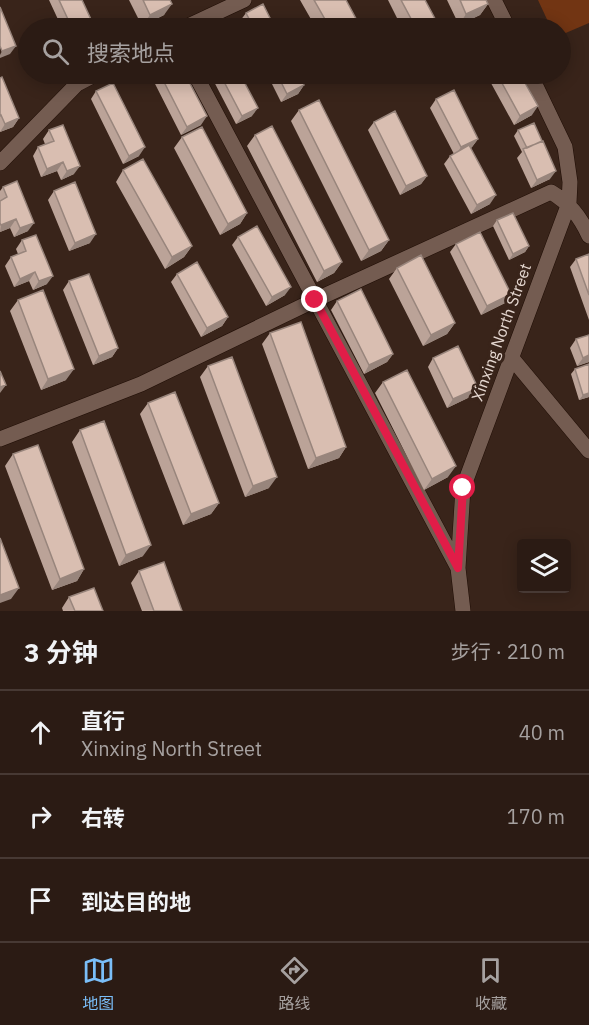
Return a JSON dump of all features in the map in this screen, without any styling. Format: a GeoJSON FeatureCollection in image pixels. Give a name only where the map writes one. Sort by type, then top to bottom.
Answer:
{"type":"FeatureCollection","features":[{"type":"Feature","properties":{"kind":"street"},"geometry":{"type":"LineString","coordinates":[[205,18],[244,0]]}},
{"type":"Feature","properties":{"kind":"street"},"geometry":{"type":"LineString","coordinates":[[494,0],[503,18]]}},
{"type":"Feature","properties":{"kind":"street"},"geometry":{"type":"LineString","coordinates":[[0,163],[76,84]]}},
{"type":"Feature","properties":{"kind":"street"},"geometry":{"type":"LineString","coordinates":[[200,84],[458,568]]}},
{"type":"Feature","properties":{"kind":"street","name":"Xinxing North Street"},"geometry":{"type":"LineString","coordinates":[[463,611],[458,568],[463,488],[569,203],[570,182],[565,147],[535,84]]}},
{"type":"Feature","properties":{"kind":"street"},"geometry":{"type":"LineString","coordinates":[[0,439],[141,384],[315,300],[551,192],[569,203],[583,222],[589,236]]}},
{"type":"Feature","properties":{"kind":"street"},"geometry":{"type":"LineString","coordinates":[[511,357],[589,451]]}},
{"type":"Feature","properties":{"kind":"shaded area"},"geometry":{"type":"Polygon","coordinates":[[[538,0],[589,0],[589,23],[571,31],[571,18],[546,18],[538,0]]]}},
{"type":"Feature","properties":{"kind":"building"},"geometry":{"type":"Polygon","coordinates":[[[59,0],[82,0],[90,18],[67,18],[59,0]]]}},
{"type":"Feature","properties":{"kind":"building"},"geometry":{"type":"Polygon","coordinates":[[[143,0],[170,0],[172,4],[150,15],[143,0]]]}},
{"type":"Feature","properties":{"kind":"building"},"geometry":{"type":"Polygon","coordinates":[[[314,0],[346,0],[356,18],[324,18],[314,0]]]}},
{"type":"Feature","properties":{"kind":"building"},"geometry":{"type":"Polygon","coordinates":[[[401,0],[425,0],[435,18],[411,18],[401,0]]]}},
{"type":"Feature","properties":{"kind":"building"},"geometry":{"type":"Polygon","coordinates":[[[460,0],[486,0],[488,4],[466,14],[460,0]]]}},
{"type":"Feature","properties":{"kind":"building"},"geometry":{"type":"Polygon","coordinates":[[[263,4],[270,18],[249,18],[246,13],[263,4]]]}},
{"type":"Feature","properties":{"kind":"building"},"geometry":{"type":"Polygon","coordinates":[[[0,7],[16,46],[2,51],[0,46],[0,7]]]}},
{"type":"Feature","properties":{"kind":"building"},"geometry":{"type":"Polygon","coordinates":[[[2,77],[19,118],[5,124],[0,116],[0,78],[2,77]]]}},
{"type":"Feature","properties":{"kind":"building"},"geometry":{"type":"Polygon","coordinates":[[[114,84],[145,147],[129,156],[96,91],[114,84]]]}},
{"type":"Feature","properties":{"kind":"building"},"geometry":{"type":"Polygon","coordinates":[[[165,84],[190,84],[207,116],[187,127],[165,84]]]}},
{"type":"Feature","properties":{"kind":"building"},"geometry":{"type":"Polygon","coordinates":[[[225,84],[245,84],[258,108],[242,116],[225,84]]]}},
{"type":"Feature","properties":{"kind":"building"},"geometry":{"type":"Polygon","coordinates":[[[282,84],[303,84],[304,85],[287,94],[282,84]]]}},
{"type":"Feature","properties":{"kind":"building"},"geometry":{"type":"Polygon","coordinates":[[[502,84],[526,84],[538,106],[520,116],[502,84]]]}},
{"type":"Feature","properties":{"kind":"building"},"geometry":{"type":"Polygon","coordinates":[[[454,90],[478,139],[461,147],[436,99],[454,90]]]}},
{"type":"Feature","properties":{"kind":"building"},"geometry":{"type":"Polygon","coordinates":[[[319,100],[389,240],[369,250],[299,110],[319,100]]]}},
{"type":"Feature","properties":{"kind":"building"},"geometry":{"type":"Polygon","coordinates":[[[395,111],[427,176],[406,186],[374,122],[395,111]]]}},
{"type":"Feature","properties":{"kind":"building"},"geometry":{"type":"Polygon","coordinates":[[[534,123],[542,141],[527,148],[518,130],[534,123]]]}},
{"type":"Feature","properties":{"kind":"building"},"geometry":{"type":"Polygon","coordinates":[[[63,125],[80,166],[67,171],[63,162],[47,169],[38,147],[54,141],[49,130],[63,125]]]}},
{"type":"Feature","properties":{"kind":"building"},"geometry":{"type":"Polygon","coordinates":[[[272,126],[342,262],[324,271],[255,135],[272,126]]]}},
{"type":"Feature","properties":{"kind":"building"},"geometry":{"type":"Polygon","coordinates":[[[202,127],[247,213],[228,224],[182,137],[202,127]]]}},
{"type":"Feature","properties":{"kind":"building"},"geometry":{"type":"Polygon","coordinates":[[[543,141],[556,171],[537,180],[523,149],[543,141]]]}},
{"type":"Feature","properties":{"kind":"building"},"geometry":{"type":"Polygon","coordinates":[[[469,145],[496,195],[477,205],[450,156],[469,145]]]}},
{"type":"Feature","properties":{"kind":"building"},"geometry":{"type":"Polygon","coordinates":[[[143,159],[192,246],[172,257],[123,170],[143,159]]]}},
{"type":"Feature","properties":{"kind":"building"},"geometry":{"type":"Polygon","coordinates":[[[17,181],[34,223],[20,228],[16,219],[1,225],[0,223],[0,201],[7,197],[3,187],[17,181]]]}},
{"type":"Feature","properties":{"kind":"building"},"geometry":{"type":"Polygon","coordinates":[[[75,182],[96,234],[75,243],[54,191],[75,182]]]}},
{"type":"Feature","properties":{"kind":"building"},"geometry":{"type":"Polygon","coordinates":[[[513,213],[529,246],[513,254],[497,220],[513,213]]]}},
{"type":"Feature","properties":{"kind":"building"},"geometry":{"type":"Polygon","coordinates":[[[257,226],[291,287],[272,297],[238,237],[257,226]]]}},
{"type":"Feature","properties":{"kind":"building"},"geometry":{"type":"Polygon","coordinates":[[[480,232],[511,294],[487,306],[456,244],[480,232]]]}},
{"type":"Feature","properties":{"kind":"building"},"geometry":{"type":"Polygon","coordinates":[[[36,235],[53,276],[39,281],[35,272],[20,279],[11,257],[26,251],[22,240],[36,235]]]}},
{"type":"Feature","properties":{"kind":"building"},"geometry":{"type":"Polygon","coordinates":[[[589,254],[589,295],[576,259],[589,254]]]}},
{"type":"Feature","properties":{"kind":"building"},"geometry":{"type":"Polygon","coordinates":[[[421,255],[455,323],[431,335],[397,268],[421,255]]]}},
{"type":"Feature","properties":{"kind":"building"},"geometry":{"type":"Polygon","coordinates":[[[197,262],[228,317],[207,328],[177,274],[197,262]]]}},
{"type":"Feature","properties":{"kind":"building"},"geometry":{"type":"Polygon","coordinates":[[[89,274],[118,348],[99,356],[69,281],[89,274]]]}},
{"type":"Feature","properties":{"kind":"building"},"geometry":{"type":"Polygon","coordinates":[[[361,289],[393,354],[369,365],[337,301],[361,289]]]}},
{"type":"Feature","properties":{"kind":"building"},"geometry":{"type":"Polygon","coordinates":[[[43,290],[74,369],[48,379],[18,300],[43,290]]]}},
{"type":"Feature","properties":{"kind":"building"},"geometry":{"type":"Polygon","coordinates":[[[301,322],[346,447],[316,458],[270,333],[301,322]]]}},
{"type":"Feature","properties":{"kind":"building"},"geometry":{"type":"Polygon","coordinates":[[[589,335],[589,355],[583,358],[576,339],[589,335]]]}},
{"type":"Feature","properties":{"kind":"building"},"geometry":{"type":"Polygon","coordinates":[[[458,346],[478,388],[453,399],[433,358],[458,346]]]}},
{"type":"Feature","properties":{"kind":"building"},"geometry":{"type":"Polygon","coordinates":[[[232,357],[277,477],[253,486],[208,366],[232,357]]]}},
{"type":"Feature","properties":{"kind":"building"},"geometry":{"type":"Polygon","coordinates":[[[589,364],[589,393],[583,395],[575,369],[589,364]]]}},
{"type":"Feature","properties":{"kind":"building"},"geometry":{"type":"Polygon","coordinates":[[[407,370],[456,466],[432,479],[383,382],[407,370]]]}},
{"type":"Feature","properties":{"kind":"building"},"geometry":{"type":"Polygon","coordinates":[[[0,371],[6,385],[0,387],[0,371]]]}},
{"type":"Feature","properties":{"kind":"building"},"geometry":{"type":"Polygon","coordinates":[[[175,392],[219,503],[191,514],[148,403],[175,392]]]}},
{"type":"Feature","properties":{"kind":"building"},"geometry":{"type":"Polygon","coordinates":[[[104,421],[151,545],[126,555],[80,430],[104,421]]]}},
{"type":"Feature","properties":{"kind":"building"},"geometry":{"type":"Polygon","coordinates":[[[38,445],[84,569],[60,579],[13,454],[38,445]]]}},
{"type":"Feature","properties":{"kind":"building"},"geometry":{"type":"Polygon","coordinates":[[[0,538],[19,588],[0,595],[0,538]]]}},
{"type":"Feature","properties":{"kind":"building"},"geometry":{"type":"Polygon","coordinates":[[[164,562],[182,611],[154,611],[139,571],[164,562]]]}},
{"type":"Feature","properties":{"kind":"building"},"geometry":{"type":"Polygon","coordinates":[[[94,588],[103,611],[75,611],[69,597],[94,588]]]}},
{"type":"Feature","properties":{"kind":"route"},"geometry":{"type":"LineString","coordinates":[[315,300],[458,568],[463,488]]}}]}
